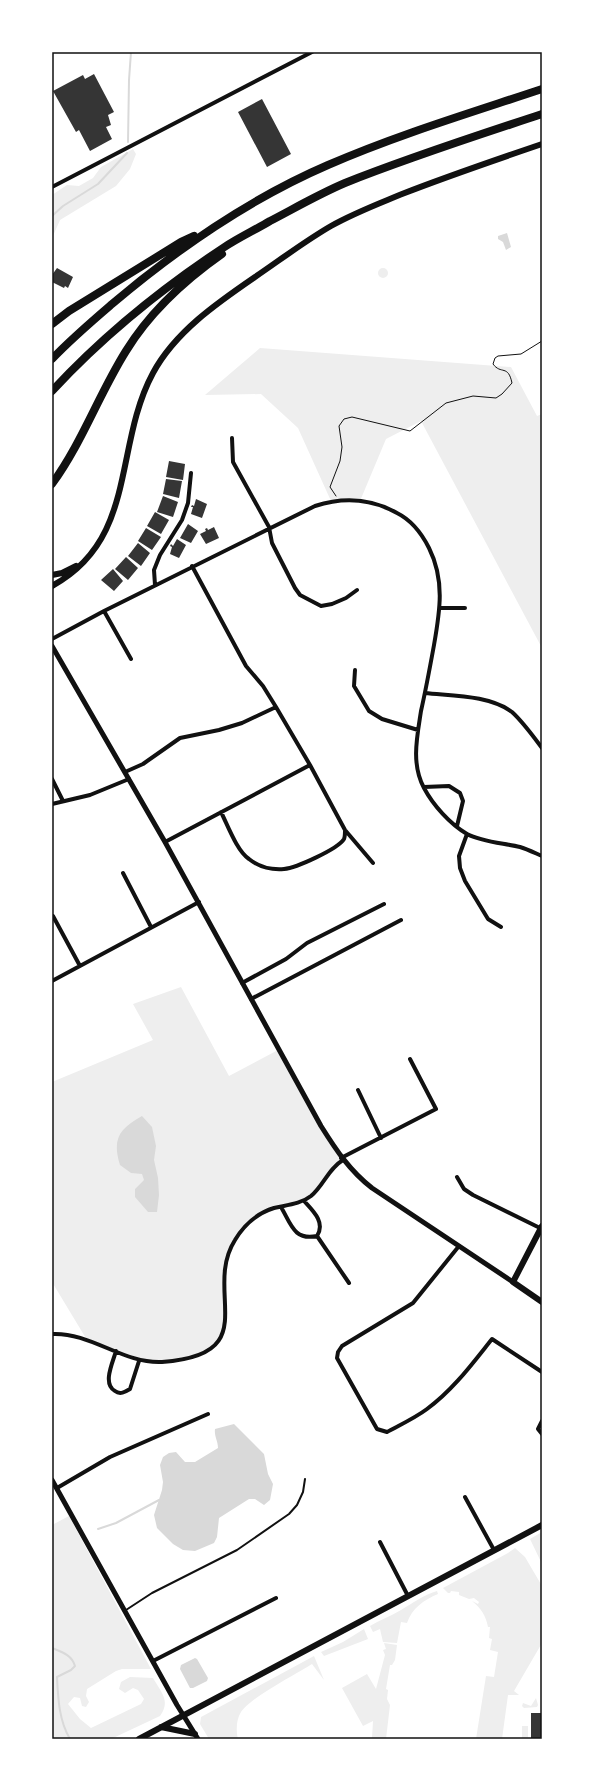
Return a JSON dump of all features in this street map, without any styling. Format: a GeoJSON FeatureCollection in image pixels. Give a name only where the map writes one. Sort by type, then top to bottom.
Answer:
{"type":"FeatureCollection","features":[{"type":"Feature","properties":{"kind":"highway"},"geometry":{"type":"LineString","coordinates":[[52,329],[87,302],[181,242],[208,230],[286,186],[378,144],[542,89]]}},
{"type":"Feature","properties":{"kind":"highway"},"geometry":{"type":"LineString","coordinates":[[52,484],[65,465],[126,352],[141,328],[180,289],[218,258],[287,211],[345,183],[440,147],[542,114]]}},
{"type":"Feature","properties":{"kind":"highway"},"geometry":{"type":"LineString","coordinates":[[52,391],[84,358],[135,312],[224,247],[273,220]]}},
{"type":"Feature","properties":{"kind":"highway"},"geometry":{"type":"LineString","coordinates":[[52,359],[69,341],[149,274],[208,230]]}},
{"type":"Feature","properties":{"kind":"highway"},"geometry":{"type":"LineString","coordinates":[[52,324],[69,311],[87,302]]}},
{"type":"Feature","properties":{"kind":"main road"},"geometry":{"type":"LineString","coordinates":[[52,586],[65,578],[86,560],[100,542],[112,519],[140,403],[153,372],[174,344],[198,319],[229,295],[331,226],[365,210],[426,185],[483,163],[542,144]]}},
{"type":"Feature","properties":{"kind":"main road"},"geometry":{"type":"LineString","coordinates":[[52,575],[62,573],[86,560]]}},
{"type":"Feature","properties":{"kind":"main road"},"geometry":{"type":"LineString","coordinates":[[542,1228],[513,1282],[542,1302]]}},
{"type":"Feature","properties":{"kind":"main road"},"geometry":{"type":"LineString","coordinates":[[139,1739],[542,1525]]}},
{"type":"Feature","properties":{"kind":"main road"},"geometry":{"type":"LineString","coordinates":[[161,1727],[196,1736]]}},
{"type":"Feature","properties":{"kind":"street"},"geometry":{"type":"LineString","coordinates":[[52,187],[312,52]]}},
{"type":"Feature","properties":{"kind":"street"},"geometry":{"type":"LineString","coordinates":[[232,438],[233,462],[269,527],[272,543],[300,595],[321,606],[332,604],[346,598],[357,590]]}},
{"type":"Feature","properties":{"kind":"street"},"geometry":{"type":"LineString","coordinates":[[155,585],[154,570],[160,555],[182,520],[188,503],[191,474]]}},
{"type":"Feature","properties":{"kind":"street"},"geometry":{"type":"LineString","coordinates":[[52,639],[269,527],[315,506],[338,500],[376,503],[401,515],[413,525],[425,540],[434,560],[440,581],[440,608],[418,730],[416,762],[418,774],[424,787],[443,814],[467,834],[484,840],[522,848],[542,856]]}},
{"type":"Feature","properties":{"kind":"street"},"geometry":{"type":"LineString","coordinates":[[192,566],[246,666],[263,686],[276,706],[345,830],[373,863]]}},
{"type":"Feature","properties":{"kind":"street"},"geometry":{"type":"LineString","coordinates":[[440,608],[465,608]]}},
{"type":"Feature","properties":{"kind":"street"},"geometry":{"type":"LineString","coordinates":[[104,611],[131,659]]}},
{"type":"Feature","properties":{"kind":"street"},"geometry":{"type":"LineString","coordinates":[[52,646],[199,902],[321,1126],[342,1159],[372,1188],[513,1282]]}},
{"type":"Feature","properties":{"kind":"street"},"geometry":{"type":"LineString","coordinates":[[355,670],[354,686],[368,711],[382,719],[418,730]]}},
{"type":"Feature","properties":{"kind":"street"},"geometry":{"type":"LineString","coordinates":[[425,693],[478,699],[498,705],[512,713],[542,748]]}},
{"type":"Feature","properties":{"kind":"street"},"geometry":{"type":"LineString","coordinates":[[125,772],[143,764],[180,738],[227,728],[242,723],[276,706]]}},
{"type":"Feature","properties":{"kind":"street"},"geometry":{"type":"LineString","coordinates":[[165,842],[310,765]]}},
{"type":"Feature","properties":{"kind":"street"},"geometry":{"type":"LineString","coordinates":[[52,779],[63,801]]}},
{"type":"Feature","properties":{"kind":"street"},"geometry":{"type":"LineString","coordinates":[[52,804],[90,795],[129,779]]}},
{"type":"Feature","properties":{"kind":"street"},"geometry":{"type":"LineString","coordinates":[[424,787],[449,786],[456,789],[460,793],[463,801],[457,826]]}},
{"type":"Feature","properties":{"kind":"street"},"geometry":{"type":"LineString","coordinates":[[221,812],[247,858],[259,866],[271,869],[284,869],[303,864],[339,845],[344,839],[345,830]]}},
{"type":"Feature","properties":{"kind":"street"},"geometry":{"type":"LineString","coordinates":[[467,834],[459,856],[460,868],[488,919],[501,927]]}},
{"type":"Feature","properties":{"kind":"street"},"geometry":{"type":"LineString","coordinates":[[123,873],[151,928]]}},
{"type":"Feature","properties":{"kind":"street"},"geometry":{"type":"LineString","coordinates":[[52,981],[199,902]]}},
{"type":"Feature","properties":{"kind":"street"},"geometry":{"type":"LineString","coordinates":[[242,983],[286,959],[307,942],[384,904]]}},
{"type":"Feature","properties":{"kind":"street"},"geometry":{"type":"LineString","coordinates":[[53,916],[80,966]]}},
{"type":"Feature","properties":{"kind":"street"},"geometry":{"type":"LineString","coordinates":[[251,999],[401,920]]}},
{"type":"Feature","properties":{"kind":"street"},"geometry":{"type":"LineString","coordinates":[[52,1334],[72,1335],[82,1338],[139,1361],[164,1362],[194,1356],[206,1352],[213,1347],[219,1340],[225,1326],[225,1265],[230,1248],[242,1230],[251,1221],[263,1213],[304,1201],[320,1187],[329,1172],[342,1159],[436,1109],[410,1059]]}},
{"type":"Feature","properties":{"kind":"street"},"geometry":{"type":"LineString","coordinates":[[358,1090],[381,1138]]}},
{"type":"Feature","properties":{"kind":"street"},"geometry":{"type":"LineString","coordinates":[[457,1177],[464,1189],[472,1195],[542,1228]]}},
{"type":"Feature","properties":{"kind":"street"},"geometry":{"type":"LineString","coordinates":[[304,1201],[320,1221],[320,1232],[317,1236]]}},
{"type":"Feature","properties":{"kind":"street"},"geometry":{"type":"LineString","coordinates":[[281,1207],[297,1234],[303,1237],[317,1236]]}},
{"type":"Feature","properties":{"kind":"street"},"geometry":{"type":"LineString","coordinates":[[317,1236],[349,1283]]}},
{"type":"Feature","properties":{"kind":"street"},"geometry":{"type":"LineString","coordinates":[[459,1246],[413,1303],[342,1346],[338,1352],[337,1358],[376,1429],[387,1432],[426,1410],[446,1394],[464,1375],[492,1339],[542,1372]]}},
{"type":"Feature","properties":{"kind":"street"},"geometry":{"type":"LineString","coordinates":[[116,1351],[109,1377],[109,1383],[111,1388],[118,1393],[122,1393],[130,1389],[139,1361]]}},
{"type":"Feature","properties":{"kind":"street"},"geometry":{"type":"LineString","coordinates":[[57,1488],[110,1457],[208,1414]]}},
{"type":"Feature","properties":{"kind":"street"},"geometry":{"type":"LineString","coordinates":[[542,1421],[538,1429],[542,1434]]}},
{"type":"Feature","properties":{"kind":"street"},"geometry":{"type":"LineString","coordinates":[[52,1480],[196,1736]]}},
{"type":"Feature","properties":{"kind":"street"},"geometry":{"type":"LineString","coordinates":[[466,1497],[494,1550]]}},
{"type":"Feature","properties":{"kind":"street"},"geometry":{"type":"LineString","coordinates":[[380,1542],[408,1596]]}},
{"type":"Feature","properties":{"kind":"street"},"geometry":{"type":"LineString","coordinates":[[153,1661],[276,1598]]}},
{"type":"Feature","properties":{"kind":"lane"},"geometry":{"type":"LineString","coordinates":[[125,1610],[152,1593],[237,1550],[289,1514],[297,1505],[303,1492],[304,1479]]}},
{"type":"Feature","properties":{"kind":"path"},"geometry":{"type":"LineString","coordinates":[[338,500],[336,493],[330,487],[340,461],[342,447],[339,426],[344,419],[352,417],[410,431],[446,403],[473,396],[496,398],[512,383],[510,374],[507,371],[495,367],[493,364],[495,358],[498,356],[521,354],[542,341]]}},
{"type":"Feature","properties":{"kind":"shaded area"},"geometry":{"type":"Polygon","coordinates":[[[133,149],[136,154],[130,169],[116,186],[60,220],[52,238],[52,195],[67,185],[79,186],[93,178],[101,167],[133,149]]]}},
{"type":"Feature","properties":{"kind":"shaded area"},"geometry":{"type":"Polygon","coordinates":[[[507,233],[511,247],[506,250],[503,242],[498,239],[498,236],[507,233]]]}},
{"type":"Feature","properties":{"kind":"shaded area"},"geometry":{"type":"Polygon","coordinates":[[[381,268],[385,268],[387,269],[387,277],[381,278],[378,275],[378,271],[381,268]]]}},
{"type":"Feature","properties":{"kind":"shaded area"},"geometry":{"type":"Polygon","coordinates":[[[260,348],[511,367],[537,416],[542,414],[542,648],[421,421],[386,439],[360,501],[331,501],[298,428],[261,394],[205,395],[260,348]]]}},
{"type":"Feature","properties":{"kind":"shaded area"},"geometry":{"type":"Polygon","coordinates":[[[181,987],[229,1076],[278,1050],[343,1160],[319,1187],[304,1201],[263,1213],[242,1230],[225,1265],[225,1326],[213,1347],[194,1356],[151,1362],[87,1340],[52,1282],[52,1082],[153,1040],[133,1004],[181,987]]]}},
{"type":"Feature","properties":{"kind":"shaded area"},"geometry":{"type":"Polygon","coordinates":[[[142,1116],[152,1127],[156,1146],[154,1160],[158,1178],[159,1195],[157,1212],[148,1212],[135,1197],[135,1189],[144,1180],[142,1174],[131,1173],[120,1165],[118,1156],[117,1141],[119,1136],[128,1125],[142,1116]]]}},
{"type":"Feature","properties":{"kind":"shaded area"},"geometry":{"type":"Polygon","coordinates":[[[234,1424],[264,1454],[268,1474],[273,1484],[270,1500],[264,1505],[255,1499],[249,1499],[219,1518],[217,1537],[214,1543],[195,1551],[183,1550],[173,1544],[157,1528],[154,1515],[162,1490],[163,1482],[160,1465],[163,1457],[169,1453],[176,1452],[185,1462],[195,1462],[218,1448],[215,1429],[234,1424]]]}},
{"type":"Feature","properties":{"kind":"shaded area"},"geometry":{"type":"Polygon","coordinates":[[[69,1516],[151,1669],[122,1669],[116,1671],[87,1689],[86,1696],[89,1702],[86,1707],[82,1706],[80,1698],[74,1697],[68,1704],[80,1719],[91,1728],[141,1704],[144,1699],[138,1690],[133,1688],[125,1693],[119,1689],[121,1682],[130,1677],[153,1678],[162,1692],[165,1701],[165,1706],[160,1716],[111,1739],[55,1739],[52,1731],[52,1525],[69,1516]]]}},
{"type":"Feature","properties":{"kind":"shaded area"},"geometry":{"type":"Polygon","coordinates":[[[542,1532],[542,1564],[530,1539],[542,1532]]]}},
{"type":"Feature","properties":{"kind":"shaded area"},"geometry":{"type":"Polygon","coordinates":[[[515,1548],[525,1557],[542,1586],[542,1643],[514,1691],[519,1695],[508,1695],[502,1739],[476,1739],[486,1676],[494,1677],[498,1652],[490,1650],[492,1639],[489,1638],[490,1627],[488,1627],[486,1619],[478,1606],[472,1601],[478,1604],[479,1602],[474,1598],[469,1599],[459,1595],[459,1592],[451,1591],[448,1593],[443,1588],[515,1548]]]}},
{"type":"Feature","properties":{"kind":"shaded area"},"geometry":{"type":"Polygon","coordinates":[[[437,1591],[438,1594],[423,1602],[415,1609],[407,1623],[401,1622],[397,1643],[383,1642],[380,1629],[373,1632],[370,1626],[437,1591]]]}},
{"type":"Feature","properties":{"kind":"shaded area"},"geometry":{"type":"Polygon","coordinates":[[[364,1629],[368,1639],[324,1656],[321,1652],[343,1642],[364,1629]]]}},
{"type":"Feature","properties":{"kind":"shaded area"},"geometry":{"type":"Polygon","coordinates":[[[384,1643],[397,1645],[395,1660],[392,1665],[390,1665],[386,1689],[388,1690],[387,1699],[390,1705],[386,1739],[372,1738],[373,1721],[363,1726],[342,1688],[367,1674],[376,1689],[385,1655],[383,1650],[386,1649],[384,1643]]]}},
{"type":"Feature","properties":{"kind":"shaded area"},"geometry":{"type":"Polygon","coordinates":[[[314,1656],[324,1680],[312,1664],[263,1693],[246,1706],[241,1712],[237,1722],[238,1739],[209,1739],[200,1724],[201,1717],[314,1656]]]}},
{"type":"Feature","properties":{"kind":"shaded area"},"geometry":{"type":"Polygon","coordinates":[[[195,1658],[208,1678],[207,1681],[190,1688],[180,1669],[181,1665],[195,1658]]]}},
{"type":"Feature","properties":{"kind":"shaded area"},"geometry":{"type":"Polygon","coordinates":[[[536,1698],[538,1705],[537,1707],[524,1708],[522,1706],[523,1703],[531,1706],[536,1698]]]}},
{"type":"Feature","properties":{"kind":"shaded area"},"geometry":{"type":"Polygon","coordinates":[[[522,1726],[528,1726],[528,1739],[522,1739],[522,1726]]]}},
{"type":"Feature","properties":{"kind":"building"},"geometry":{"type":"Polygon","coordinates":[[[94,74],[114,112],[108,115],[111,125],[106,127],[112,139],[90,151],[79,130],[76,132],[53,91],[83,75],[85,79],[94,74]]]}},
{"type":"Feature","properties":{"kind":"building"},"geometry":{"type":"Polygon","coordinates":[[[262,99],[291,154],[267,167],[238,112],[262,99]]]}},
{"type":"Feature","properties":{"kind":"building"},"geometry":{"type":"Polygon","coordinates":[[[57,268],[73,277],[68,288],[65,286],[64,288],[52,282],[52,275],[57,268]]]}},
{"type":"Feature","properties":{"kind":"building"},"geometry":{"type":"Polygon","coordinates":[[[169,461],[185,464],[183,480],[166,477],[169,461]]]}},
{"type":"Feature","properties":{"kind":"building"},"geometry":{"type":"Polygon","coordinates":[[[166,479],[182,481],[179,498],[163,494],[166,479]]]}},
{"type":"Feature","properties":{"kind":"building"},"geometry":{"type":"Polygon","coordinates":[[[163,496],[178,502],[173,517],[157,512],[163,496]]]}},
{"type":"Feature","properties":{"kind":"building"},"geometry":{"type":"Polygon","coordinates":[[[196,499],[207,504],[202,518],[191,514],[193,507],[191,507],[192,505],[194,506],[196,499]]]}},
{"type":"Feature","properties":{"kind":"building"},"geometry":{"type":"Polygon","coordinates":[[[155,512],[169,520],[161,534],[147,526],[155,512]]]}},
{"type":"Feature","properties":{"kind":"building"},"geometry":{"type":"Polygon","coordinates":[[[188,524],[198,531],[191,543],[180,538],[188,524]]]}},
{"type":"Feature","properties":{"kind":"building"},"geometry":{"type":"Polygon","coordinates":[[[214,527],[219,538],[206,544],[200,534],[206,531],[205,529],[207,528],[208,530],[214,527]]]}},
{"type":"Feature","properties":{"kind":"building"},"geometry":{"type":"Polygon","coordinates":[[[146,528],[161,537],[152,550],[138,541],[146,528]]]}},
{"type":"Feature","properties":{"kind":"building"},"geometry":{"type":"Polygon","coordinates":[[[177,539],[186,545],[179,558],[170,554],[172,547],[170,546],[171,544],[173,546],[177,539]]]}},
{"type":"Feature","properties":{"kind":"building"},"geometry":{"type":"Polygon","coordinates":[[[138,543],[150,553],[141,566],[128,556],[138,543]]]}},
{"type":"Feature","properties":{"kind":"building"},"geometry":{"type":"Polygon","coordinates":[[[126,557],[138,568],[128,580],[115,569],[126,557]]]}},
{"type":"Feature","properties":{"kind":"building"},"geometry":{"type":"Polygon","coordinates":[[[113,569],[123,581],[114,591],[101,580],[113,569]]]}},
{"type":"Feature","properties":{"kind":"building"},"geometry":{"type":"Polygon","coordinates":[[[531,1713],[542,1713],[542,1739],[531,1739],[531,1713]]]}},
{"type":"Feature","properties":{"kind":"waterway"},"geometry":{"type":"LineString","coordinates":[[128,142],[131,52]]}},
{"type":"Feature","properties":{"kind":"waterway"},"geometry":{"type":"LineString","coordinates":[[52,216],[63,206],[98,184],[127,153]]}},
{"type":"Feature","properties":{"kind":"waterway"},"geometry":{"type":"LineString","coordinates":[[98,1529],[116,1523],[159,1500]]}},
{"type":"Feature","properties":{"kind":"waterway"},"geometry":{"type":"LineString","coordinates":[[52,1648],[72,1659],[75,1666],[71,1670],[57,1677],[61,1717],[70,1739]]}}]}
